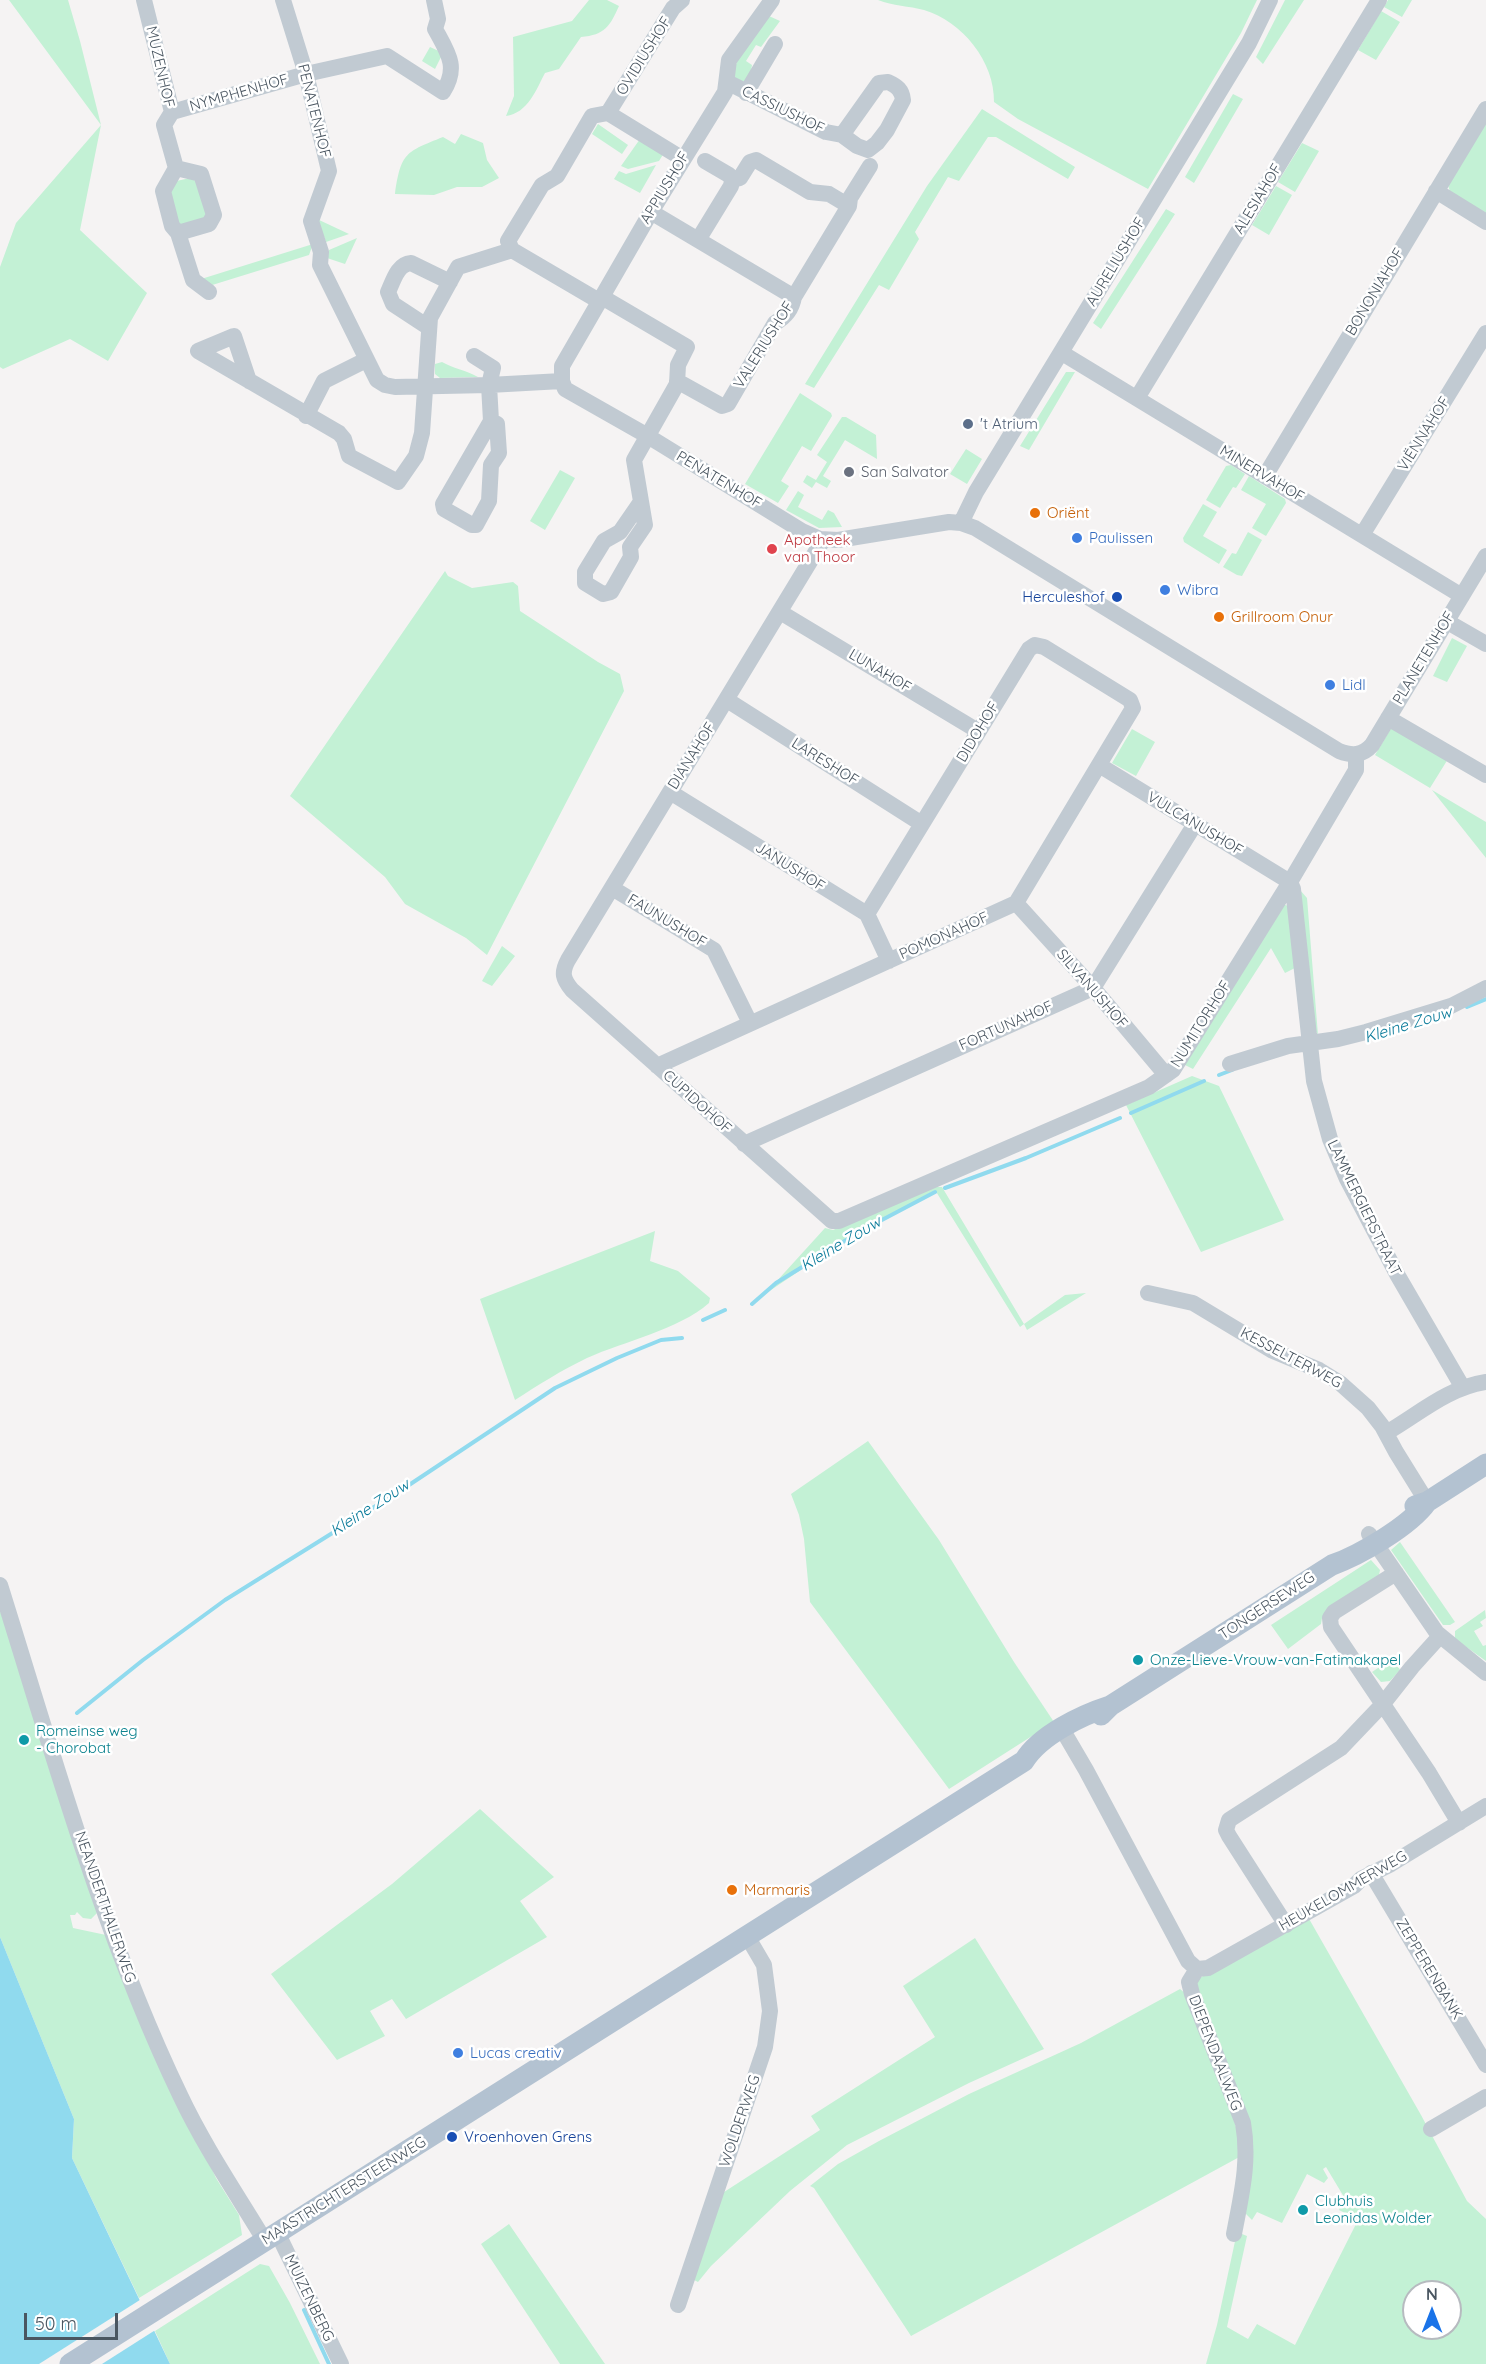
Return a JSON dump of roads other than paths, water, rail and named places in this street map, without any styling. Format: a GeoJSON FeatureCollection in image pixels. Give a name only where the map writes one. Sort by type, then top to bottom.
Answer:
{"type":"FeatureCollection","features":[{"type":"Feature","properties":{"kind":"main road","name":"TONGERSEWEG"},"geometry":{"type":"LineString","coordinates":[[1065,1734],[1093,1724],[1110,1706],[1332,1564],[1350,1559],[1372,1539],[1417,1516],[1427,1502],[1486,1464]]}},
{"type":"Feature","properties":{"kind":"main road","name":"MAASTRICHTERSTEENWEG"},"geometry":{"type":"LineString","coordinates":[[70,2364],[892,1843],[1024,1761],[1036,1759],[1065,1734]]}},
{"type":"Feature","properties":{"kind":"street","name":"MUZENHOF"},"geometry":{"type":"LineString","coordinates":[[144,0],[172,112],[164,125],[176,168]]}},
{"type":"Feature","properties":{"kind":"street","name":"PENATENHOF"},"geometry":{"type":"LineString","coordinates":[[283,0],[306,74],[329,171],[311,221],[321,252],[320,265],[377,380],[395,387],[562,381],[565,389],[646,435],[802,531],[823,540],[838,540],[945,522],[961,523]]}},
{"type":"Feature","properties":{"kind":"street","name":"NYMPHENHOF"},"geometry":{"type":"LineString","coordinates":[[172,112],[306,74],[387,56],[443,92],[450,80],[450,56],[435,29],[438,20],[437,0]]}},
{"type":"Feature","properties":{"kind":"street","name":"OVIDIUSHOF"},"geometry":{"type":"LineString","coordinates":[[608,113],[673,8],[682,0]]}},
{"type":"Feature","properties":{"kind":"street","name":"APPIUSHOF"},"geometry":{"type":"LineString","coordinates":[[562,381],[562,366],[682,159],[724,92],[729,60],[772,0]]}},
{"type":"Feature","properties":{"kind":"street","name":"AURELIUSHOF"},"geometry":{"type":"LineString","coordinates":[[961,523],[976,492],[1249,43],[1270,0]]}},
{"type":"Feature","properties":{"kind":"street","name":"ALESIAHOF"},"geometry":{"type":"LineString","coordinates":[[1137,398],[1378,0]]}},
{"type":"Feature","properties":{"kind":"street"},"geometry":{"type":"LineString","coordinates":[[746,93],[775,44]]}},
{"type":"Feature","properties":{"kind":"street","name":"CASSIUSHOF"},"geometry":{"type":"LineString","coordinates":[[726,82],[826,132],[842,135]]}},
{"type":"Feature","properties":{"kind":"street","name":"BONONIAHOF"},"geometry":{"type":"LineString","coordinates":[[1265,476],[1486,109]]}},
{"type":"Feature","properties":{"kind":"street"},"geometry":{"type":"LineString","coordinates":[[640,502],[620,532],[604,541],[585,573],[585,583],[603,594],[611,592],[631,557],[630,547],[645,525],[634,460],[677,381],[678,365],[687,347],[512,250],[508,241],[542,185],[557,176],[592,116],[608,113],[682,159]]}},
{"type":"Feature","properties":{"kind":"street"},"geometry":{"type":"LineString","coordinates":[[732,180],[740,178],[750,162],[756,160],[810,192],[829,194],[849,206]]}},
{"type":"Feature","properties":{"kind":"street"},"geometry":{"type":"LineString","coordinates":[[705,161],[729,175],[732,180]]}},
{"type":"Feature","properties":{"kind":"street","name":"VALERIUSHOF"},"geometry":{"type":"LineString","coordinates":[[677,381],[722,406],[728,404],[775,323],[785,317],[793,304],[794,297],[849,206],[850,198],[870,166]]}},
{"type":"Feature","properties":{"kind":"street"},"geometry":{"type":"LineString","coordinates":[[178,233],[209,224],[214,215],[201,174],[176,168],[163,191],[172,226],[178,233],[193,280],[209,292]]}},
{"type":"Feature","properties":{"kind":"street"},"geometry":{"type":"LineString","coordinates":[[698,240],[732,180]]}},
{"type":"Feature","properties":{"kind":"street"},"geometry":{"type":"LineString","coordinates":[[1436,191],[1486,222]]}},
{"type":"Feature","properties":{"kind":"street"},"geometry":{"type":"LineString","coordinates":[[651,212],[794,297]]}},
{"type":"Feature","properties":{"kind":"street"},"geometry":{"type":"LineString","coordinates":[[249,381],[339,433],[344,439],[349,456],[398,482],[416,456],[422,433],[430,318],[458,267],[512,250]]}},
{"type":"Feature","properties":{"kind":"street"},"geometry":{"type":"LineString","coordinates":[[428,327],[393,304],[388,292],[400,267],[411,263],[450,282]]}},
{"type":"Feature","properties":{"kind":"street","name":"VIËNNAHOF"},"geometry":{"type":"LineString","coordinates":[[1362,535],[1486,333]]}},
{"type":"Feature","properties":{"kind":"street","name":"MINERVAHOF"},"geometry":{"type":"LineString","coordinates":[[1062,353],[1462,596]]}},
{"type":"Feature","properties":{"kind":"street"},"geometry":{"type":"LineString","coordinates":[[474,356],[493,368],[489,385],[490,421],[443,504],[444,509],[472,525],[476,525],[489,501],[491,465],[499,453],[497,424],[490,421]]}},
{"type":"Feature","properties":{"kind":"street"},"geometry":{"type":"LineString","coordinates":[[306,416],[324,381],[366,360]]}},
{"type":"Feature","properties":{"kind":"street"},"geometry":{"type":"LineString","coordinates":[[961,523],[980,531],[1339,751],[1356,755]]}},
{"type":"Feature","properties":{"kind":"street","name":"DIANAHOF"},"geometry":{"type":"LineString","coordinates":[[562,973],[823,540]]}},
{"type":"Feature","properties":{"kind":"street","name":"PLANETENHOF"},"geometry":{"type":"LineString","coordinates":[[1356,755],[1369,748],[1486,556]]}},
{"type":"Feature","properties":{"kind":"street","name":"LUNAHOF"},"geometry":{"type":"LineString","coordinates":[[780,612],[978,731]]}},
{"type":"Feature","properties":{"kind":"street"},"geometry":{"type":"LineString","coordinates":[[1446,621],[1486,644]]}},
{"type":"Feature","properties":{"kind":"street","name":"DIDOHOF"},"geometry":{"type":"LineString","coordinates":[[867,914],[1029,649],[1035,645],[1044,648],[1130,700],[1132,708],[1099,765]]}},
{"type":"Feature","properties":{"kind":"street","name":"LARESHOF"},"geometry":{"type":"LineString","coordinates":[[728,700],[922,824]]}},
{"type":"Feature","properties":{"kind":"street"},"geometry":{"type":"LineString","coordinates":[[1388,718],[1486,775]]}},
{"type":"Feature","properties":{"kind":"street","name":"NUMITORHOF"},"geometry":{"type":"LineString","coordinates":[[840,1221],[1149,1087],[1166,1076],[1177,1064],[1290,882],[1356,770],[1356,755]]}},
{"type":"Feature","properties":{"kind":"street"},"geometry":{"type":"LineString","coordinates":[[1016,903],[1099,765]]}},
{"type":"Feature","properties":{"kind":"street","name":"VULCANUSHOF"},"geometry":{"type":"LineString","coordinates":[[1099,765],[1290,882]]}},
{"type":"Feature","properties":{"kind":"street","name":"JANUSHOF"},"geometry":{"type":"LineString","coordinates":[[670,792],[867,914]]}},
{"type":"Feature","properties":{"kind":"street"},"geometry":{"type":"LineString","coordinates":[[1093,988],[1195,824]]}},
{"type":"Feature","properties":{"kind":"street","name":"LAMMERGIERSTRAAT"},"geometry":{"type":"LineString","coordinates":[[1290,882],[1293,889],[1314,1081],[1330,1139],[1347,1179],[1411,1300],[1463,1388]]}},
{"type":"Feature","properties":{"kind":"street","name":"FAUNUSHOF"},"geometry":{"type":"LineString","coordinates":[[612,888],[714,951],[750,1023]]}},
{"type":"Feature","properties":{"kind":"street","name":"POMONAHOF"},"geometry":{"type":"LineString","coordinates":[[657,1066],[1016,903]]}},
{"type":"Feature","properties":{"kind":"street","name":"SILVANUSHOF"},"geometry":{"type":"LineString","coordinates":[[1016,903],[1093,988],[1166,1076]]}},
{"type":"Feature","properties":{"kind":"street"},"geometry":{"type":"LineString","coordinates":[[867,914],[889,961]]}},
{"type":"Feature","properties":{"kind":"street","name":"CUPIDOHOF"},"geometry":{"type":"LineString","coordinates":[[562,973],[565,982],[572,990],[827,1219],[840,1221]]}},
{"type":"Feature","properties":{"kind":"street","name":"FORTUNAHOF"},"geometry":{"type":"LineString","coordinates":[[744,1144],[1093,988]]}},
{"type":"Feature","properties":{"kind":"street"},"geometry":{"type":"LineString","coordinates":[[1230,1064],[1288,1046],[1310,1044],[1366,1032],[1451,1006],[1486,988]]}},
{"type":"Feature","properties":{"kind":"street","name":"KESSELTERWEG"},"geometry":{"type":"LineString","coordinates":[[1148,1293],[1193,1303],[1271,1350],[1331,1377],[1368,1408],[1386,1432],[1427,1502]]}},
{"type":"Feature","properties":{"kind":"street"},"geometry":{"type":"LineString","coordinates":[[1386,1432],[1432,1402],[1463,1388],[1486,1382]]}},
{"type":"Feature","properties":{"kind":"street"},"geometry":{"type":"LineString","coordinates":[[1372,1539],[1440,1636],[1486,1673]]}},
{"type":"Feature","properties":{"kind":"street"},"geometry":{"type":"LineString","coordinates":[[1396,1573],[1334,1612],[1330,1618],[1331,1627],[1429,1773],[1459,1823]]}},
{"type":"Feature","properties":{"kind":"street","name":"NEANDERTHALERWEG"},"geometry":{"type":"LineString","coordinates":[[0,1585],[107,1924],[150,2031],[181,2098],[247,2213],[271,2236]]}},
{"type":"Feature","properties":{"kind":"street"},"geometry":{"type":"LineString","coordinates":[[1286,1925],[1229,1836],[1226,1825],[1232,1816],[1336,1753],[1382,1705],[1440,1636]]}},
{"type":"Feature","properties":{"kind":"street"},"geometry":{"type":"LineString","coordinates":[[1065,1734],[1188,1961],[1197,1969]]}},
{"type":"Feature","properties":{"kind":"street","name":"HEUKELOMMERWEG"},"geometry":{"type":"LineString","coordinates":[[1197,1969],[1208,1968],[1286,1925],[1486,1806]]}},
{"type":"Feature","properties":{"kind":"street","name":"ZEPPERENBANK"},"geometry":{"type":"LineString","coordinates":[[1371,1873],[1486,2065]]}},
{"type":"Feature","properties":{"kind":"street","name":"WOLDERWEG"},"geometry":{"type":"LineString","coordinates":[[678,2306],[765,2047],[770,2011],[764,1965],[747,1936]]}},
{"type":"Feature","properties":{"kind":"street","name":"DIEPENDAALWEG"},"geometry":{"type":"LineString","coordinates":[[1197,1969],[1189,1982],[1192,1994],[1245,2133],[1247,2161],[1234,2234]]}},
{"type":"Feature","properties":{"kind":"street"},"geometry":{"type":"LineString","coordinates":[[1431,2129],[1486,2097]]}},
{"type":"Feature","properties":{"kind":"street","name":"MUIZENBERG"},"geometry":{"type":"LineString","coordinates":[[271,2236],[341,2364]]}},
{"type":"Feature","properties":{"kind":"water"},"geometry":{"type":"Polygon","coordinates":[[[0,1937],[74,2119],[72,2158],[170,2364],[0,2364],[0,1937]]]}},
{"type":"Feature","properties":{"kind":"waterway","name":"Kleine Zouw"},"geometry":{"type":"LineString","coordinates":[[1467,1007],[1486,999]]}},
{"type":"Feature","properties":{"kind":"waterway","name":"Kleine Zouw"},"geometry":{"type":"LineString","coordinates":[[1219,1075],[1232,1070]]}},
{"type":"Feature","properties":{"kind":"waterway","name":"Kleine Zouw"},"geometry":{"type":"LineString","coordinates":[[1131,1113],[1204,1081]]}},
{"type":"Feature","properties":{"kind":"waterway","name":"Kleine Zouw"},"geometry":{"type":"LineString","coordinates":[[945,1188],[1026,1158],[1120,1118]]}},
{"type":"Feature","properties":{"kind":"waterway","name":"Kleine Zouw"},"geometry":{"type":"LineString","coordinates":[[752,1304],[776,1283],[861,1231],[935,1192]]}},
{"type":"Feature","properties":{"kind":"waterway","name":"Kleine Zouw"},"geometry":{"type":"LineString","coordinates":[[703,1320],[725,1310]]}},
{"type":"Feature","properties":{"kind":"waterway","name":"Kleine Zouw"},"geometry":{"type":"LineString","coordinates":[[77,1713],[143,1660],[225,1600],[403,1489],[555,1388],[661,1340],[682,1338]]}},
{"type":"Feature","properties":{"kind":"waterway"},"geometry":{"type":"LineString","coordinates":[[304,2310],[329,2364]]}},
{"type":"Feature","properties":{"kind":"place","name":"'t Atrium"},"geometry":{"type":"Point","coordinates":[968,424]}},
{"type":"Feature","properties":{"kind":"place","name":"San Salvator"},"geometry":{"type":"Point","coordinates":[849,472]}},
{"type":"Feature","properties":{"kind":"place","name":"Oriënt"},"geometry":{"type":"Point","coordinates":[1035,513]}},
{"type":"Feature","properties":{"kind":"place","name":"Paulissen"},"geometry":{"type":"Point","coordinates":[1077,538]}},
{"type":"Feature","properties":{"kind":"place","name":"Apotheek van Thoor"},"geometry":{"type":"Point","coordinates":[772,549]}},
{"type":"Feature","properties":{"kind":"place","name":"Wibra"},"geometry":{"type":"Point","coordinates":[1165,590]}},
{"type":"Feature","properties":{"kind":"place","name":"Herculeshof"},"geometry":{"type":"Point","coordinates":[1117,597]}},
{"type":"Feature","properties":{"kind":"place","name":"Grillroom Onur"},"geometry":{"type":"Point","coordinates":[1219,617]}},
{"type":"Feature","properties":{"kind":"place","name":"Lidl"},"geometry":{"type":"Point","coordinates":[1330,685]}},
{"type":"Feature","properties":{"kind":"place","name":"Onze-Lieve-Vrouw-van-Fatimakapel"},"geometry":{"type":"Point","coordinates":[1138,1660]}},
{"type":"Feature","properties":{"kind":"place","name":"Romeinse weg - Chorobat"},"geometry":{"type":"Point","coordinates":[24,1740]}},
{"type":"Feature","properties":{"kind":"place","name":"Marmaris"},"geometry":{"type":"Point","coordinates":[732,1890]}},
{"type":"Feature","properties":{"kind":"place","name":"Lucas creativ"},"geometry":{"type":"Point","coordinates":[458,2053]}},
{"type":"Feature","properties":{"kind":"place","name":"Vroenhoven Grens"},"geometry":{"type":"Point","coordinates":[452,2137]}},
{"type":"Feature","properties":{"kind":"place","name":"Clubhuis Leonidas Wolder"},"geometry":{"type":"Point","coordinates":[1303,2210]}}]}
